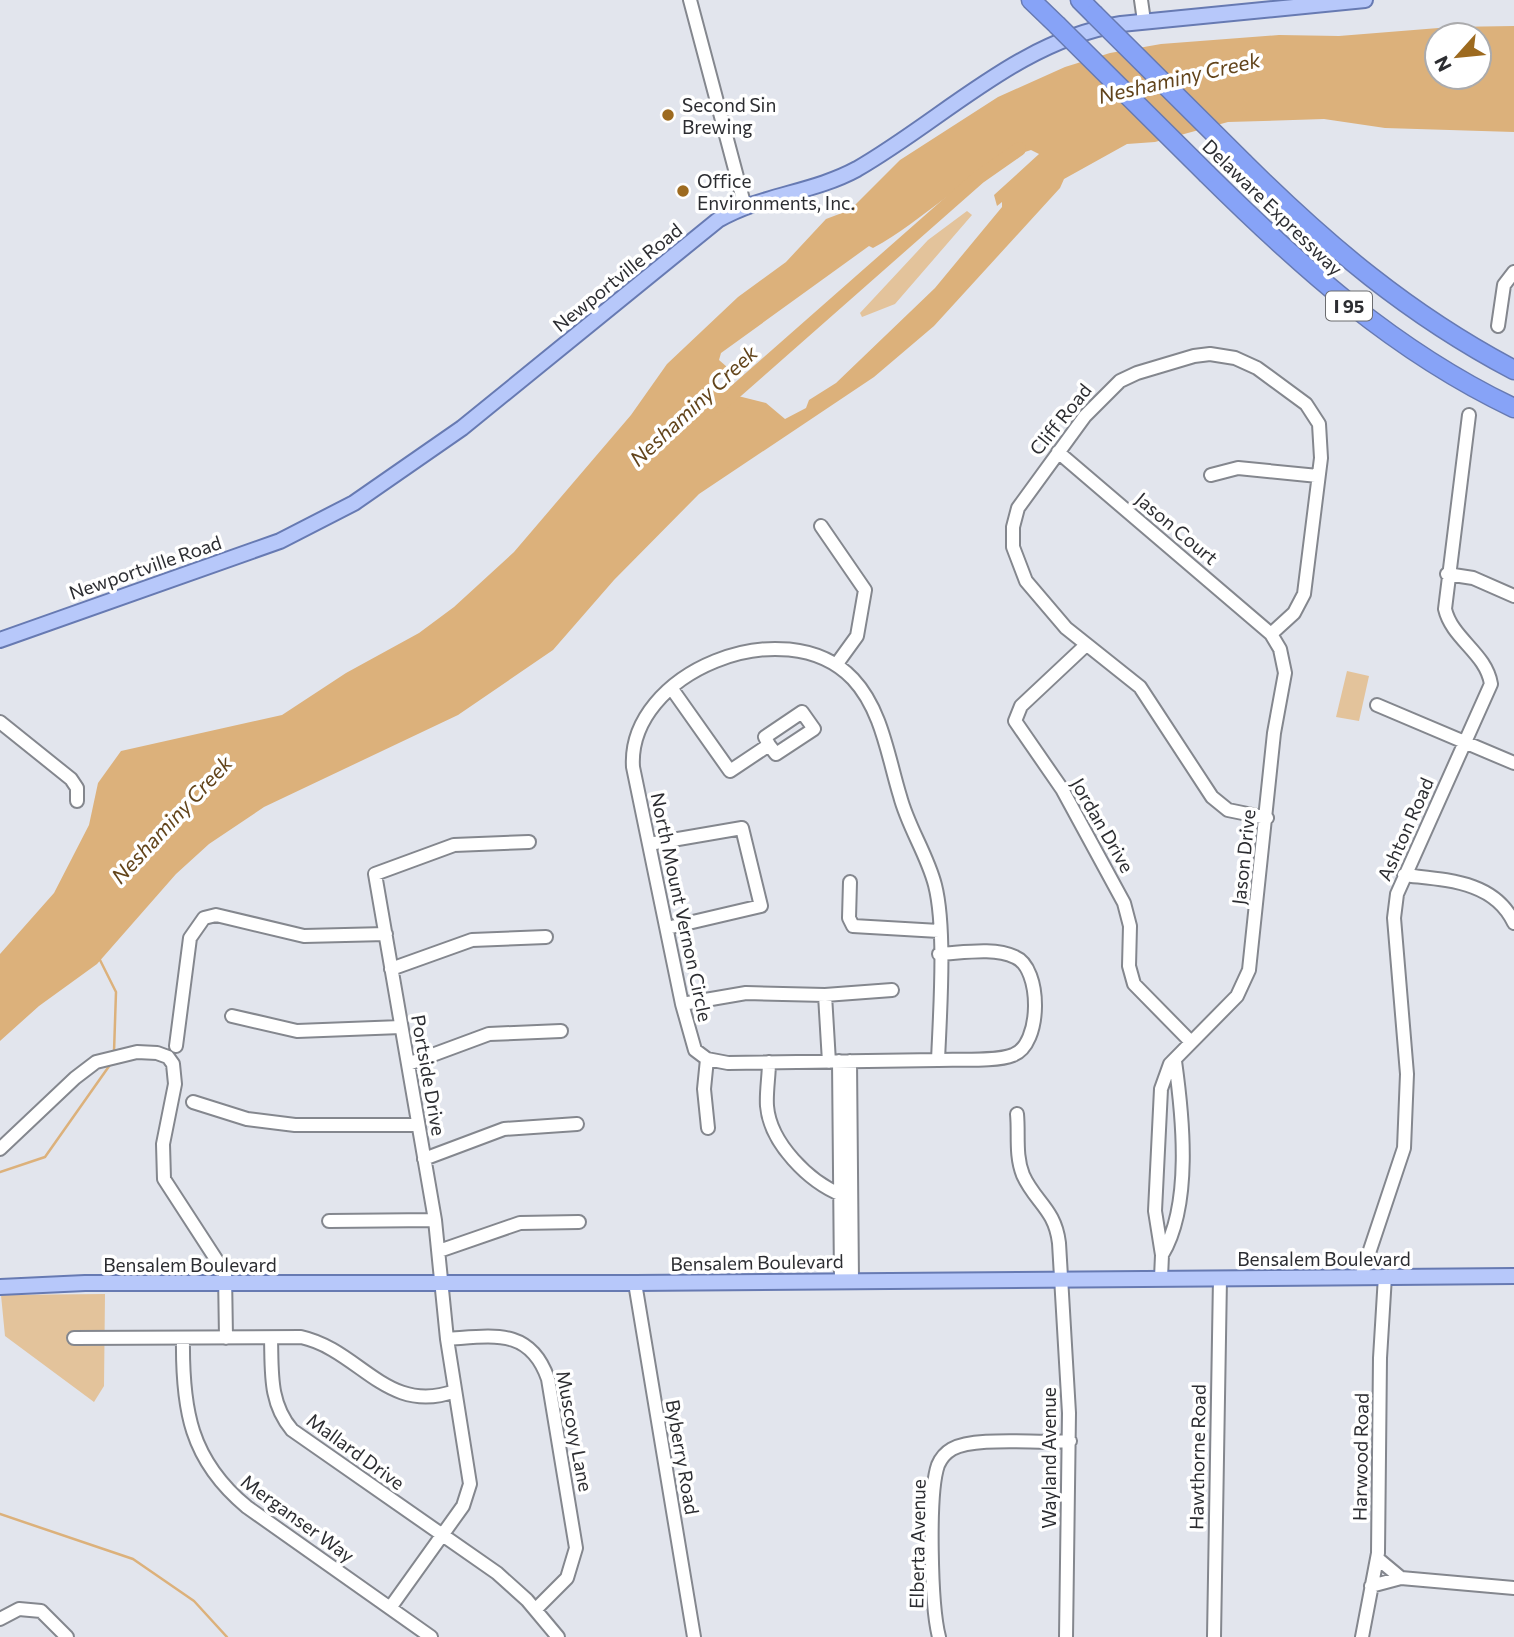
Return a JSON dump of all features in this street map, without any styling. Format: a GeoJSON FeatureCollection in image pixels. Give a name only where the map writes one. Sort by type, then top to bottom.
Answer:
{"type":"FeatureCollection","features":[{"type":"Feature","properties":{"kind":"highway","name":"Delaware Expressway"},"geometry":{"type":"LineString","coordinates":[[1031,0],[1293,258],[1359,314],[1431,363],[1514,408]]}},
{"type":"Feature","properties":{"kind":"highway","name":"Delaware Expressway"},"geometry":{"type":"LineString","coordinates":[[1080,0],[1316,233],[1380,286],[1449,334],[1514,370]]}},
{"type":"Feature","properties":{"kind":"main road","name":"Newportville Road"},"geometry":{"type":"LineString","coordinates":[[0,640],[280,541],[342,510],[430,453],[718,220],[745,208],[845,176],[1043,48],[1089,31],[1144,22],[1365,0]]}},
{"type":"Feature","properties":{"kind":"main road","name":"Bensalem Boulevard"},"geometry":{"type":"LineString","coordinates":[[0,1287],[85,1283],[635,1283],[1514,1276]]}},
{"type":"Feature","properties":{"kind":"street"},"geometry":{"type":"LineString","coordinates":[[690,0],[745,208]]}},
{"type":"Feature","properties":{"kind":"street"},"geometry":{"type":"LineString","coordinates":[[1141,0],[1144,22]]}},
{"type":"Feature","properties":{"kind":"street"},"geometry":{"type":"LineString","coordinates":[[1498,326],[1504,285],[1514,272]]}},
{"type":"Feature","properties":{"kind":"street","name":"Cliff Road"},"geometry":{"type":"LineString","coordinates":[[1266,818],[1237,813],[1219,804],[1204,787],[1140,687],[1060,622],[1026,580],[1013,547],[1013,527],[1018,508],[1099,399],[1128,377],[1194,356],[1222,355],[1257,368],[1312,410],[1322,438],[1302,600],[1294,613],[1271,634]]}},
{"type":"Feature","properties":{"kind":"street","name":"Ashton Road"},"geometry":{"type":"LineString","coordinates":[[1361,1276],[1404,1148],[1407,1088],[1394,910],[1404,875],[1491,684],[1484,664],[1446,614],[1447,574],[1469,415]]}},
{"type":"Feature","properties":{"kind":"street","name":"Jason Court"},"geometry":{"type":"LineString","coordinates":[[1058,452],[1271,634]]}},
{"type":"Feature","properties":{"kind":"street"},"geometry":{"type":"LineString","coordinates":[[1211,475],[1238,468],[1318,476]]}},
{"type":"Feature","properties":{"kind":"street"},"geometry":{"type":"LineString","coordinates":[[821,526],[865,590],[857,636],[836,665],[855,681],[873,707],[902,807],[930,867],[936,888],[939,931],[938,1060]]}},
{"type":"Feature","properties":{"kind":"street"},"geometry":{"type":"LineString","coordinates":[[1447,574],[1473,578],[1514,596]]}},
{"type":"Feature","properties":{"kind":"street","name":"Jason Drive"},"geometry":{"type":"LineString","coordinates":[[1161,1278],[1162,1255],[1155,1211],[1160,1140],[1159,1100],[1167,1070],[1190,1041],[1237,996],[1249,970],[1274,733],[1285,673],[1280,649],[1271,634]]}},
{"type":"Feature","properties":{"kind":"street","name":"Jordan Drive"},"geometry":{"type":"LineString","coordinates":[[1087,645],[1021,706],[1016,716],[1017,725],[1062,789],[1124,902],[1130,926],[1129,966],[1134,984],[1190,1041]]}},
{"type":"Feature","properties":{"kind":"street","name":"North Mount Vernon Circle"},"geometry":{"type":"LineString","coordinates":[[707,1059],[692,1045],[682,1004],[633,767],[634,741],[644,716],[672,689],[731,655],[774,647],[807,652],[836,665]]}},
{"type":"Feature","properties":{"kind":"street"},"geometry":{"type":"LineString","coordinates":[[672,689],[730,771],[764,748]]}},
{"type":"Feature","properties":{"kind":"street"},"geometry":{"type":"LineString","coordinates":[[1377,705],[1514,763]]}},
{"type":"Feature","properties":{"kind":"street"},"geometry":{"type":"LineString","coordinates":[[0,722],[71,779],[78,790],[77,801]]}},
{"type":"Feature","properties":{"kind":"street"},"geometry":{"type":"LineString","coordinates":[[649,844],[742,828],[761,906],[667,928]]}},
{"type":"Feature","properties":{"kind":"street","name":"Portside Drive"},"geometry":{"type":"LineString","coordinates":[[443,1283],[435,1220],[375,874],[454,845],[529,842]]}},
{"type":"Feature","properties":{"kind":"street"},"geometry":{"type":"LineString","coordinates":[[1404,875],[1458,882],[1482,890],[1499,902],[1514,923]]}},
{"type":"Feature","properties":{"kind":"street"},"geometry":{"type":"LineString","coordinates":[[850,882],[849,918],[853,926],[939,931]]}},
{"type":"Feature","properties":{"kind":"street"},"geometry":{"type":"LineString","coordinates":[[176,1046],[190,938],[204,918],[216,915],[304,936],[386,934]]}},
{"type":"Feature","properties":{"kind":"street"},"geometry":{"type":"LineString","coordinates":[[391,969],[472,940],[546,937]]}},
{"type":"Feature","properties":{"kind":"street"},"geometry":{"type":"LineString","coordinates":[[708,1128],[704,1090],[707,1059],[728,1063],[938,1060],[1012,1056],[1030,1040],[1033,1021],[1031,975],[1021,960],[1003,953],[939,954]]}},
{"type":"Feature","properties":{"kind":"street"},"geometry":{"type":"LineString","coordinates":[[682,1004],[746,993],[825,995],[892,990]]}},
{"type":"Feature","properties":{"kind":"street"},"geometry":{"type":"LineString","coordinates":[[825,995],[840,1061],[847,1280]]}},
{"type":"Feature","properties":{"kind":"street"},"geometry":{"type":"LineString","coordinates":[[232,1016],[297,1031],[401,1027]]}},
{"type":"Feature","properties":{"kind":"street"},"geometry":{"type":"LineString","coordinates":[[408,1064],[489,1034],[561,1031]]}},
{"type":"Feature","properties":{"kind":"street"},"geometry":{"type":"LineString","coordinates":[[0,1149],[75,1078],[113,1057],[157,1053],[168,1057],[173,1064],[175,1084],[162,1162],[164,1179],[225,1273],[226,1338]]}},
{"type":"Feature","properties":{"kind":"street"},"geometry":{"type":"LineString","coordinates":[[840,1061],[842,1195],[847,1280]]}},
{"type":"Feature","properties":{"kind":"street","name":"Jason Drive"},"geometry":{"type":"LineString","coordinates":[[1162,1255],[1175,1227],[1181,1204],[1183,1124],[1175,1061]]}},
{"type":"Feature","properties":{"kind":"street"},"geometry":{"type":"LineString","coordinates":[[769,1062],[767,1106],[771,1122],[788,1152],[810,1175],[823,1188],[842,1195]]}},
{"type":"Feature","properties":{"kind":"street"},"geometry":{"type":"LineString","coordinates":[[193,1102],[247,1119],[295,1125],[418,1125]]}},
{"type":"Feature","properties":{"kind":"street","name":"Wayland Avenue"},"geometry":{"type":"LineString","coordinates":[[1017,1114],[1020,1164],[1024,1177],[1055,1220],[1061,1278],[1070,1441],[1066,1637]]}},
{"type":"Feature","properties":{"kind":"street"},"geometry":{"type":"LineString","coordinates":[[424,1159],[504,1129],[578,1124]]}},
{"type":"Feature","properties":{"kind":"street"},"geometry":{"type":"LineString","coordinates":[[329,1221],[435,1220]]}},
{"type":"Feature","properties":{"kind":"street"},"geometry":{"type":"LineString","coordinates":[[439,1251],[520,1223],[579,1222]]}},
{"type":"Feature","properties":{"kind":"street","name":"Harwood Road"},"geometry":{"type":"LineString","coordinates":[[1362,1637],[1377,1558],[1380,1357],[1385,1276]]}},
{"type":"Feature","properties":{"kind":"street","name":"Hawthorne Road"},"geometry":{"type":"LineString","coordinates":[[1213,1637],[1220,1278]]}},
{"type":"Feature","properties":{"kind":"street"},"geometry":{"type":"LineString","coordinates":[[390,1608],[463,1506],[470,1484],[447,1339],[443,1283]]}},
{"type":"Feature","properties":{"kind":"street","name":"Byberry Road"},"geometry":{"type":"LineString","coordinates":[[635,1283],[694,1637]]}},
{"type":"Feature","properties":{"kind":"street","name":"Muscovy Lane"},"geometry":{"type":"LineString","coordinates":[[447,1339],[496,1336],[514,1339],[536,1354],[548,1379],[576,1548],[567,1578],[536,1609]]}},
{"type":"Feature","properties":{"kind":"street"},"geometry":{"type":"LineString","coordinates":[[74,1338],[300,1337],[327,1345],[404,1395],[425,1398],[455,1391]]}},
{"type":"Feature","properties":{"kind":"street","name":"Merganser Way"},"geometry":{"type":"LineString","coordinates":[[183,1338],[187,1415],[198,1448],[213,1474],[247,1507],[431,1637]]}},
{"type":"Feature","properties":{"kind":"street","name":"Mallard Drive"},"geometry":{"type":"LineString","coordinates":[[271,1338],[274,1395],[279,1412],[292,1430],[497,1573],[536,1609],[558,1637]]}},
{"type":"Feature","properties":{"kind":"street","name":"Elberta Avenue"},"geometry":{"type":"LineString","coordinates":[[939,1637],[934,1605],[934,1510],[935,1481],[942,1457],[967,1444],[1070,1441]]}},
{"type":"Feature","properties":{"kind":"street"},"geometry":{"type":"LineString","coordinates":[[1377,1558],[1401,1578]]}},
{"type":"Feature","properties":{"kind":"street"},"geometry":{"type":"LineString","coordinates":[[1371,1586],[1401,1578],[1514,1588]]}},
{"type":"Feature","properties":{"kind":"street"},"geometry":{"type":"LineString","coordinates":[[0,1619],[19,1609],[41,1611],[67,1637]]}},
{"type":"Feature","properties":{"kind":"shaded area"},"geometry":{"type":"Polygon","coordinates":[[[967,211],[972,215],[895,304],[862,317],[860,313],[928,240],[967,211]]]}},
{"type":"Feature","properties":{"kind":"shaded area"},"geometry":{"type":"Polygon","coordinates":[[[1347,671],[1369,676],[1359,721],[1336,717],[1347,671]]]}},
{"type":"Feature","properties":{"kind":"shaded area"},"geometry":{"type":"Polygon","coordinates":[[[105,1294],[104,1386],[94,1402],[5,1336],[1,1295],[105,1294]]]}},
{"type":"Feature","properties":{"kind":"water"},"geometry":{"type":"Polygon","coordinates":[[[1493,26],[1514,26],[1514,132],[1385,128],[1324,119],[1228,122],[1155,142],[1127,144],[1064,179],[1060,188],[934,326],[874,377],[699,494],[614,580],[553,650],[458,715],[264,807],[209,844],[176,874],[97,964],[39,1006],[0,1041],[0,954],[54,893],[89,825],[98,783],[121,751],[282,715],[346,673],[419,633],[454,607],[514,552],[631,415],[667,364],[738,297],[786,262],[826,219],[850,210],[900,160],[998,97],[1065,67],[1110,53],[1161,44],[1279,35],[1339,36],[1423,29],[1423,91],[1493,91],[1493,26]],[[1031,150],[988,169],[893,236],[873,248],[869,246],[721,353],[719,360],[727,367],[710,389],[766,403],[785,419],[806,408],[809,400],[836,383],[935,288],[1002,207],[1002,202],[997,206],[994,195],[1039,154],[1031,150]]]}},
{"type":"Feature","properties":{"kind":"waterway","name":"Neshaminy Creek"},"geometry":{"type":"LineString","coordinates":[[719,406],[979,177],[1019,149]]}},
{"type":"Feature","properties":{"kind":"waterway"},"geometry":{"type":"LineString","coordinates":[[99,958],[116,992],[114,1052]]}},
{"type":"Feature","properties":{"kind":"waterway"},"geometry":{"type":"LineString","coordinates":[[0,1172],[45,1157],[112,1062]]}},
{"type":"Feature","properties":{"kind":"waterway"},"geometry":{"type":"LineString","coordinates":[[0,1514],[133,1559],[194,1601],[227,1637]]}},
{"type":"Feature","properties":{"kind":"place","name":"Second Sin Brewing"},"geometry":{"type":"Point","coordinates":[668,115]}},
{"type":"Feature","properties":{"kind":"place","name":"Office Environments, Inc."},"geometry":{"type":"Point","coordinates":[683,191]}}]}
